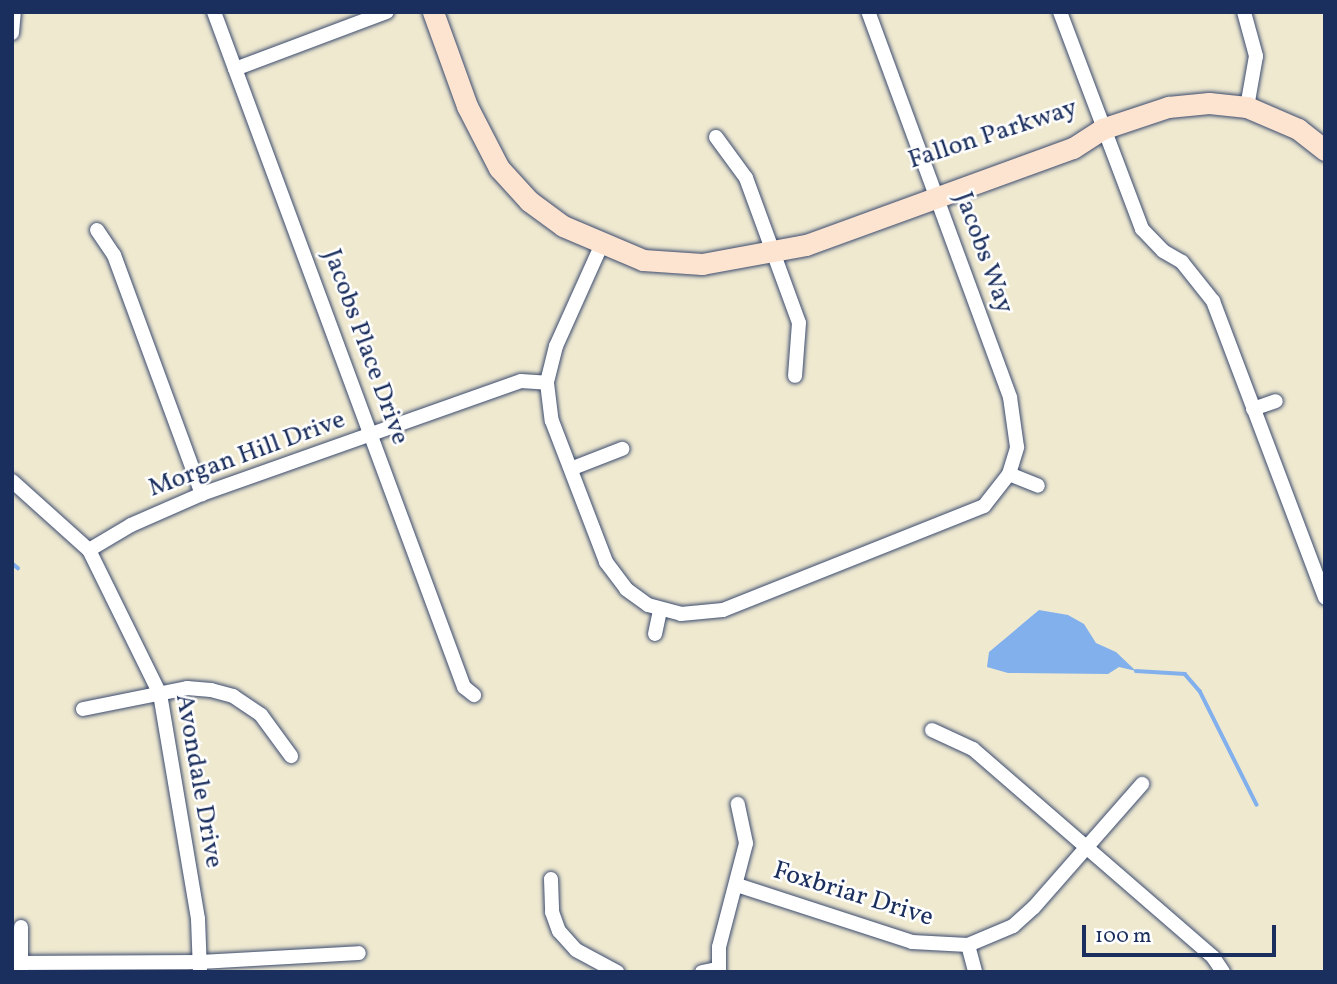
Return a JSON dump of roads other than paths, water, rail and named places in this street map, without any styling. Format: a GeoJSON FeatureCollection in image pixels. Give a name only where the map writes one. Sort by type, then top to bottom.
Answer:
{"type":"FeatureCollection","features":[{"type":"Feature","properties":{"kind":"street"},"geometry":{"type":"LineString","coordinates":[[12,33],[14,12]]}},
{"type":"Feature","properties":{"kind":"street","name":"Jacobs Place Drive"},"geometry":{"type":"LineString","coordinates":[[214,12],[464,687],[474,695]]}},
{"type":"Feature","properties":{"kind":"street"},"geometry":{"type":"LineString","coordinates":[[235,69],[387,12]]}},
{"type":"Feature","properties":{"kind":"street","name":"Fallon Parkway"},"geometry":{"type":"LineString","coordinates":[[433,12],[467,106],[499,168],[529,201],[601,246],[643,260],[676,263],[727,261],[773,250],[800,231],[934,190],[1068,134],[1101,130],[1168,107],[1209,103],[1247,107],[1298,129],[1325,150]]}},
{"type":"Feature","properties":{"kind":"street","name":"Jacobs Way"},"geometry":{"type":"LineString","coordinates":[[601,246],[556,346],[547,383],[552,421],[573,468],[606,562],[626,589],[660,610],[681,614],[723,610],[984,506],[1009,474],[1017,447],[1010,397],[868,12]]}},
{"type":"Feature","properties":{"kind":"street"},"geometry":{"type":"LineString","coordinates":[[1060,12],[1101,130],[1142,229],[1163,251],[1182,262],[1213,300],[1325,598]]}},
{"type":"Feature","properties":{"kind":"street"},"geometry":{"type":"LineString","coordinates":[[1244,12],[1256,55],[1247,107]]}},
{"type":"Feature","properties":{"kind":"street"},"geometry":{"type":"LineString","coordinates":[[716,137],[746,178],[799,323],[795,376]]}},
{"type":"Feature","properties":{"kind":"street"},"geometry":{"type":"LineString","coordinates":[[97,230],[114,254],[202,494]]}},
{"type":"Feature","properties":{"kind":"street","name":"Morgan Hill Drive"},"geometry":{"type":"LineString","coordinates":[[89,550],[131,525],[202,494],[521,381],[547,383]]}},
{"type":"Feature","properties":{"kind":"street"},"geometry":{"type":"LineString","coordinates":[[1254,409],[1276,401]]}},
{"type":"Feature","properties":{"kind":"street"},"geometry":{"type":"LineString","coordinates":[[573,468],[622,449]]}},
{"type":"Feature","properties":{"kind":"street"},"geometry":{"type":"LineString","coordinates":[[1009,474],[1038,486]]}},
{"type":"Feature","properties":{"kind":"street","name":"Avondale Drive"},"geometry":{"type":"LineString","coordinates":[[12,481],[89,550],[160,694],[198,919],[200,967]]}},
{"type":"Feature","properties":{"kind":"street"},"geometry":{"type":"LineString","coordinates":[[655,634],[660,610]]}},
{"type":"Feature","properties":{"kind":"street"},"geometry":{"type":"LineString","coordinates":[[83,709],[187,688],[233,696],[261,715],[291,756]]}},
{"type":"Feature","properties":{"kind":"street"},"geometry":{"type":"LineString","coordinates":[[932,730],[972,749],[1213,957],[1223,972]]}},
{"type":"Feature","properties":{"kind":"street","name":"Foxbriar Drive"},"geometry":{"type":"LineString","coordinates":[[737,885],[912,942],[968,945],[1013,926],[1087,849],[1142,784]]}},
{"type":"Feature","properties":{"kind":"street"},"geometry":{"type":"LineString","coordinates":[[702,972],[719,970],[719,947],[746,843],[738,804]]}},
{"type":"Feature","properties":{"kind":"street"},"geometry":{"type":"LineString","coordinates":[[551,879],[552,912],[559,931],[576,950],[618,972]]}},
{"type":"Feature","properties":{"kind":"street"},"geometry":{"type":"LineString","coordinates":[[21,927],[18,966],[200,967],[359,953]]}},
{"type":"Feature","properties":{"kind":"street"},"geometry":{"type":"LineString","coordinates":[[968,945],[975,972]]}},
{"type":"Feature","properties":{"kind":"water"},"geometry":{"type":"Polygon","coordinates":[[[1039,610],[1068,615],[1084,624],[1096,643],[1116,652],[1136,671],[1119,667],[1108,674],[1008,673],[987,667],[989,652],[1039,610]]]}},
{"type":"Feature","properties":{"kind":"waterway"},"geometry":{"type":"LineString","coordinates":[[12,563],[18,568]]}},
{"type":"Feature","properties":{"kind":"waterway"},"geometry":{"type":"LineString","coordinates":[[1136,671],[1185,674],[1200,691],[1257,805]]}}]}
